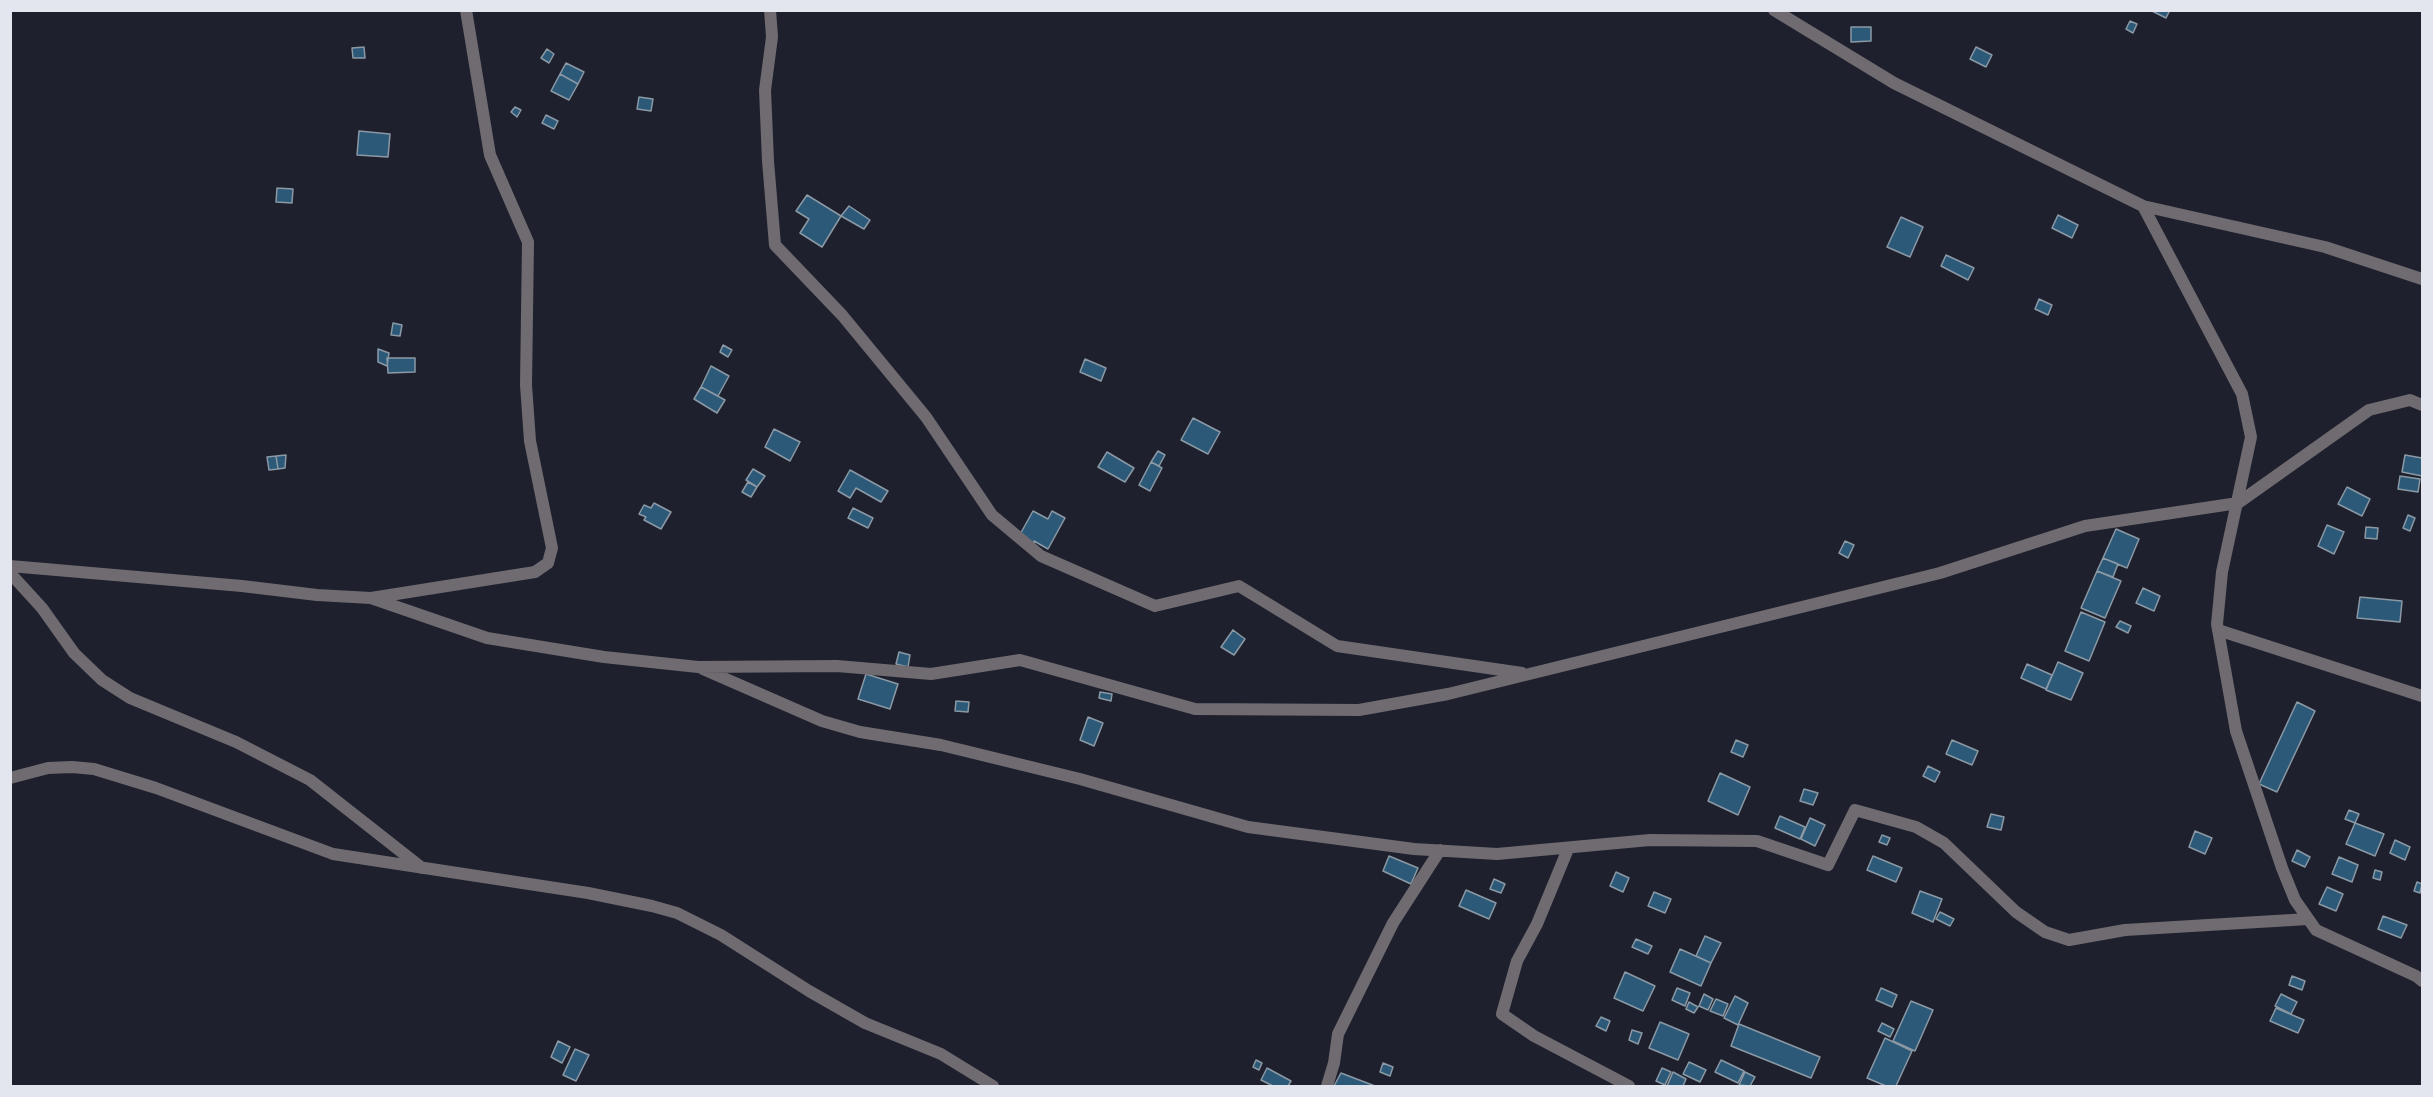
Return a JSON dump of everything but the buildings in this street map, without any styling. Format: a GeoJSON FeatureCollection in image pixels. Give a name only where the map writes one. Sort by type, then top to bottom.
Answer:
{"type":"FeatureCollection","features":[{"type":"Feature","properties":{"kind":"street"},"geometry":{"type":"LineString","coordinates":[[10,566],[371,598],[535,572],[548,563],[552,548],[530,441],[526,385],[528,242],[490,155],[466,10]]}},
{"type":"Feature","properties":{"kind":"street"},"geometry":{"type":"LineString","coordinates":[[770,10],[772,37],[765,90],[775,245],[842,315],[926,417],[992,515],[1041,556],[1155,606],[1239,586],[1337,646],[1530,674]]}},
{"type":"Feature","properties":{"kind":"street"},"geometry":{"type":"LineString","coordinates":[[1774,10],[1894,83],[2143,206],[2325,247],[2422,279]]}},
{"type":"Feature","properties":{"kind":"street"},"geometry":{"type":"LineString","coordinates":[[2143,206],[2242,394],[2251,437],[2222,572],[2218,630],[2236,731],[2282,868],[2295,900],[2316,930],[2416,976],[2422,981]]}},
{"type":"Feature","properties":{"kind":"street"},"geometry":{"type":"LineString","coordinates":[[371,598],[488,638],[604,657],[698,667],[837,666],[931,674],[1020,660],[1195,708],[1359,710],[1448,694],[1940,573],[2085,526],[2238,503],[2369,410],[2410,400],[2422,405]]}},
{"type":"Feature","properties":{"kind":"street"},"geometry":{"type":"LineString","coordinates":[[10,573],[42,608],[74,653],[102,680],[130,698],[236,742],[310,780],[423,869]]}},
{"type":"Feature","properties":{"kind":"street"},"geometry":{"type":"LineString","coordinates":[[2218,630],[2422,696]]}},
{"type":"Feature","properties":{"kind":"street"},"geometry":{"type":"LineString","coordinates":[[698,667],[822,721],[860,732],[941,745],[1080,779],[1248,827],[1321,838],[1497,854],[1650,840],[1757,840],[1828,865],[1855,810],[1916,827],[1944,843],[2016,912],[2045,932],[2069,940],[2125,930],[2308,919]]}},
{"type":"Feature","properties":{"kind":"street"},"geometry":{"type":"LineString","coordinates":[[10,778],[48,768],[94,769],[156,788],[333,854],[588,893],[676,913],[721,935],[809,991],[865,1023],[941,1054],[993,1086]]}},
{"type":"Feature","properties":{"kind":"street"},"geometry":{"type":"LineString","coordinates":[[1568,849],[1537,924],[1517,961],[1502,1014],[1534,1036],[1629,1086]]}},
{"type":"Feature","properties":{"kind":"street"},"geometry":{"type":"LineString","coordinates":[[1328,1086],[1338,1034],[1393,923],[1440,850]]}}]}
